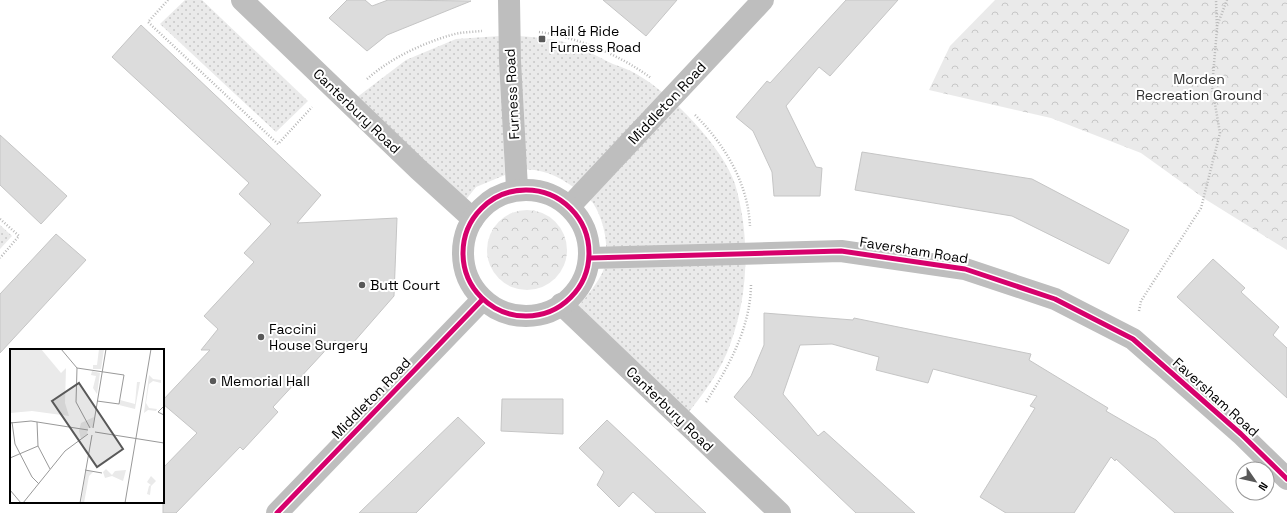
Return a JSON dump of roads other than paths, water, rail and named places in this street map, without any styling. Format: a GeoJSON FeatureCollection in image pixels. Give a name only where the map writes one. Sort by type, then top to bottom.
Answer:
{"type":"FeatureCollection","features":[{"type":"Feature","properties":{"kind":"street","name":"Canterbury Road"},"geometry":{"type":"LineString","coordinates":[[242,0],[418,169],[473,219]]}},
{"type":"Feature","properties":{"kind":"street","name":"Furness Road"},"geometry":{"type":"LineString","coordinates":[[509,0],[510,61],[516,188]]}},
{"type":"Feature","properties":{"kind":"street","name":"Middleton Road"},"geometry":{"type":"LineString","coordinates":[[570,206],[763,0]]}},
{"type":"Feature","properties":{"kind":"street"},"geometry":{"type":"LineString","coordinates":[[516,188],[537,190],[570,206],[586,228],[589,238],[590,258],[582,281],[561,304],[545,315],[521,317],[500,312],[482,300],[469,281],[466,269],[465,248],[473,219],[481,208],[498,194],[516,188]]}},
{"type":"Feature","properties":{"kind":"street","name":"Faversham Road"},"geometry":{"type":"LineString","coordinates":[[590,258],[841,251],[965,269],[1055,299],[1133,339],[1241,434],[1287,479]]}},
{"type":"Feature","properties":{"kind":"street","name":"Middleton Road"},"geometry":{"type":"LineString","coordinates":[[277,513],[482,300]]}},
{"type":"Feature","properties":{"kind":"street","name":"Canterbury Road"},"geometry":{"type":"LineString","coordinates":[[561,304],[780,513]]}},
{"type":"Feature","properties":{"kind":"place","name":"Hail & Ride Furness Road"},"geometry":{"type":"Point","coordinates":[542,39]}},
{"type":"Feature","properties":{"kind":"place","name":"Butt Court"},"geometry":{"type":"Point","coordinates":[362,285]}},
{"type":"Feature","properties":{"kind":"place","name":"Faccini House Surgery"},"geometry":{"type":"Point","coordinates":[261,337]}},
{"type":"Feature","properties":{"kind":"place","name":"Memorial Hall"},"geometry":{"type":"Point","coordinates":[213,381]}},
{"type":"Feature","properties":{"kind":"park label","name":"Morden Recreation Ground"},"geometry":{"type":"Point","coordinates":[1199,88]}}]}
